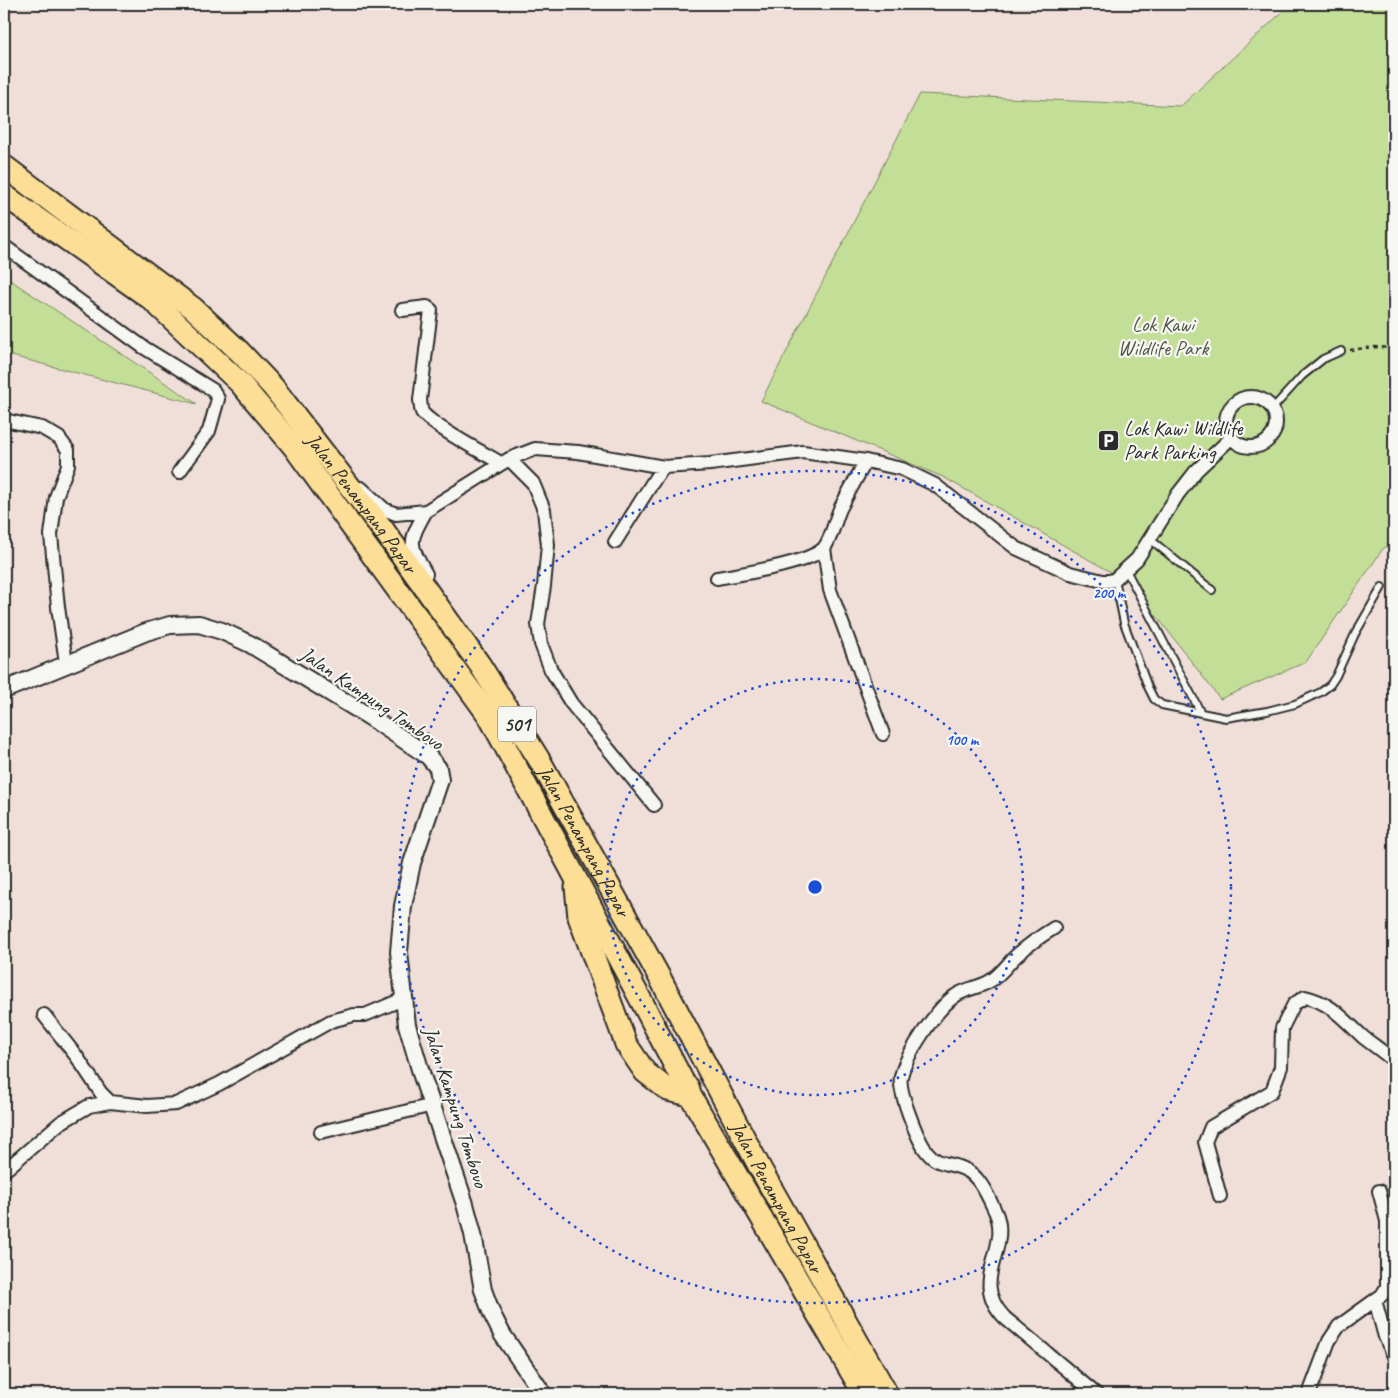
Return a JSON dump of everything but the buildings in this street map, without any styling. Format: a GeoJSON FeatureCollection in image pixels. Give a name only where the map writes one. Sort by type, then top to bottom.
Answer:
{"type":"FeatureCollection","features":[{"type":"Feature","properties":{"kind":"main road","name":"Jalan Penampang Papar"},"geometry":{"type":"LineString","coordinates":[[4,166],[194,308],[240,352],[273,387],[385,532],[480,665],[540,761],[660,978],[760,1168],[886,1394]]}},
{"type":"Feature","properties":{"kind":"main road","name":"Jalan Penampang Papar"},"geometry":{"type":"LineString","coordinates":[[4,195],[151,299],[240,383],[294,447],[489,716],[690,1095],[864,1394]]}},
{"type":"Feature","properties":{"kind":"main road"},"geometry":{"type":"LineString","coordinates":[[575,877],[578,917],[626,1044],[646,1072],[668,1090],[690,1095],[679,1044],[660,978]]}},
{"type":"Feature","properties":{"kind":"street"},"geometry":{"type":"LineString","coordinates":[[4,246],[143,347],[213,390],[218,399],[209,432],[179,472]]}},
{"type":"Feature","properties":{"kind":"street"},"geometry":{"type":"LineString","coordinates":[[402,310],[427,307],[431,310],[420,400],[422,412],[458,438],[505,461],[533,483],[544,510],[548,545],[538,624],[541,644],[551,670],[571,703],[654,805]]}},
{"type":"Feature","properties":{"kind":"street"},"geometry":{"type":"LineString","coordinates":[[1249,396],[1263,399],[1273,408],[1277,421],[1275,433],[1267,444],[1254,448],[1241,446],[1231,438],[1225,425],[1228,411],[1236,401],[1249,396]]}},
{"type":"Feature","properties":{"kind":"street"},"geometry":{"type":"LineString","coordinates":[[4,420],[42,428],[59,438],[68,450],[68,465],[56,497],[51,535],[66,663]]}},
{"type":"Feature","properties":{"kind":"street"},"geometry":{"type":"LineString","coordinates":[[328,457],[384,508],[396,514],[426,511],[505,461],[535,449],[552,449],[664,467],[710,464],[803,452],[866,461],[902,469],[935,485],[1016,548],[1070,573],[1103,581],[1115,579],[1137,559],[1178,494],[1196,471],[1231,438]]}},
{"type":"Feature","properties":{"kind":"street"},"geometry":{"type":"LineString","coordinates":[[866,461],[840,510],[824,548],[830,590],[883,734]]}},
{"type":"Feature","properties":{"kind":"street"},"geometry":{"type":"LineString","coordinates":[[615,542],[664,467]]}},
{"type":"Feature","properties":{"kind":"street"},"geometry":{"type":"LineString","coordinates":[[426,511],[413,535],[412,543],[414,552],[438,595],[450,624]]}},
{"type":"Feature","properties":{"kind":"street"},"geometry":{"type":"LineString","coordinates":[[717,578],[791,563],[812,556],[824,548]]}},
{"type":"Feature","properties":{"kind":"street","name":"Jalan Kampung Tombovo"},"geometry":{"type":"LineString","coordinates":[[4,690],[66,663],[146,632],[170,625],[199,624],[222,631],[250,644],[279,661],[370,717],[428,756],[438,768],[440,780],[412,863],[403,906],[399,952],[407,1025],[465,1204],[473,1234],[483,1290],[502,1334],[543,1394]]}},
{"type":"Feature","properties":{"kind":"street"},"geometry":{"type":"LineString","coordinates":[[1054,928],[1018,954],[990,982],[963,991],[944,1005],[926,1028],[912,1051],[904,1069],[901,1082],[910,1116],[926,1150],[939,1162],[964,1169],[974,1176],[985,1192],[998,1218],[999,1231],[988,1284],[993,1303],[1005,1318],[1096,1394]]}},
{"type":"Feature","properties":{"kind":"street"},"geometry":{"type":"LineString","coordinates":[[1220,1196],[1205,1142],[1207,1133],[1211,1127],[1222,1119],[1272,1091],[1281,1068],[1282,1028],[1294,1004],[1305,997],[1327,1005],[1364,1038],[1394,1061]]}},
{"type":"Feature","properties":{"kind":"street"},"geometry":{"type":"LineString","coordinates":[[4,1171],[60,1123],[89,1106],[110,1102],[147,1106],[176,1104],[227,1080],[331,1021],[354,1015],[366,1015],[403,999]]}},
{"type":"Feature","properties":{"kind":"street"},"geometry":{"type":"LineString","coordinates":[[44,1015],[77,1057],[100,1093],[110,1102]]}},
{"type":"Feature","properties":{"kind":"street"},"geometry":{"type":"LineString","coordinates":[[321,1132],[432,1105]]}},
{"type":"Feature","properties":{"kind":"street"},"geometry":{"type":"LineString","coordinates":[[1380,1190],[1387,1221],[1387,1286]]}},
{"type":"Feature","properties":{"kind":"street"},"geometry":{"type":"LineString","coordinates":[[1309,1394],[1329,1341],[1339,1326],[1382,1295],[1394,1275]]}},
{"type":"Feature","properties":{"kind":"street"},"geometry":{"type":"LineString","coordinates":[[1375,1300],[1385,1337],[1394,1356]]}},
{"type":"Feature","properties":{"kind":"lane"},"geometry":{"type":"LineString","coordinates":[[1273,408],[1302,376],[1323,359],[1341,351]]}},
{"type":"Feature","properties":{"kind":"lane"},"geometry":{"type":"LineString","coordinates":[[1150,539],[1212,590]]}},
{"type":"Feature","properties":{"kind":"lane"},"geometry":{"type":"LineString","coordinates":[[1126,570],[1201,713]]}},
{"type":"Feature","properties":{"kind":"lane"},"geometry":{"type":"LineString","coordinates":[[1115,579],[1124,623],[1154,699],[1162,705],[1226,718],[1294,704],[1321,692],[1336,676],[1355,634],[1382,587]]}},
{"type":"Feature","properties":{"kind":"path"},"geometry":{"type":"LineString","coordinates":[[1341,351],[1374,347],[1394,348]]}},
{"type":"Feature","properties":{"kind":"green space","name":"Lok Kawi Wildlife Park"},"geometry":{"type":"Polygon","coordinates":[[[1291,4],[1394,4],[1394,540],[1382,550],[1306,662],[1220,699],[1132,584],[943,477],[761,401],[920,94],[1181,106],[1291,4]]]}},
{"type":"Feature","properties":{"kind":"green space"},"geometry":{"type":"Polygon","coordinates":[[[4,276],[197,404],[4,354],[4,276]]]}},
{"type":"Feature","properties":{"kind":"place","name":"Lok Kawi Wildlife Park Parking"},"geometry":{"type":"Point","coordinates":[1108,440]}}]}
